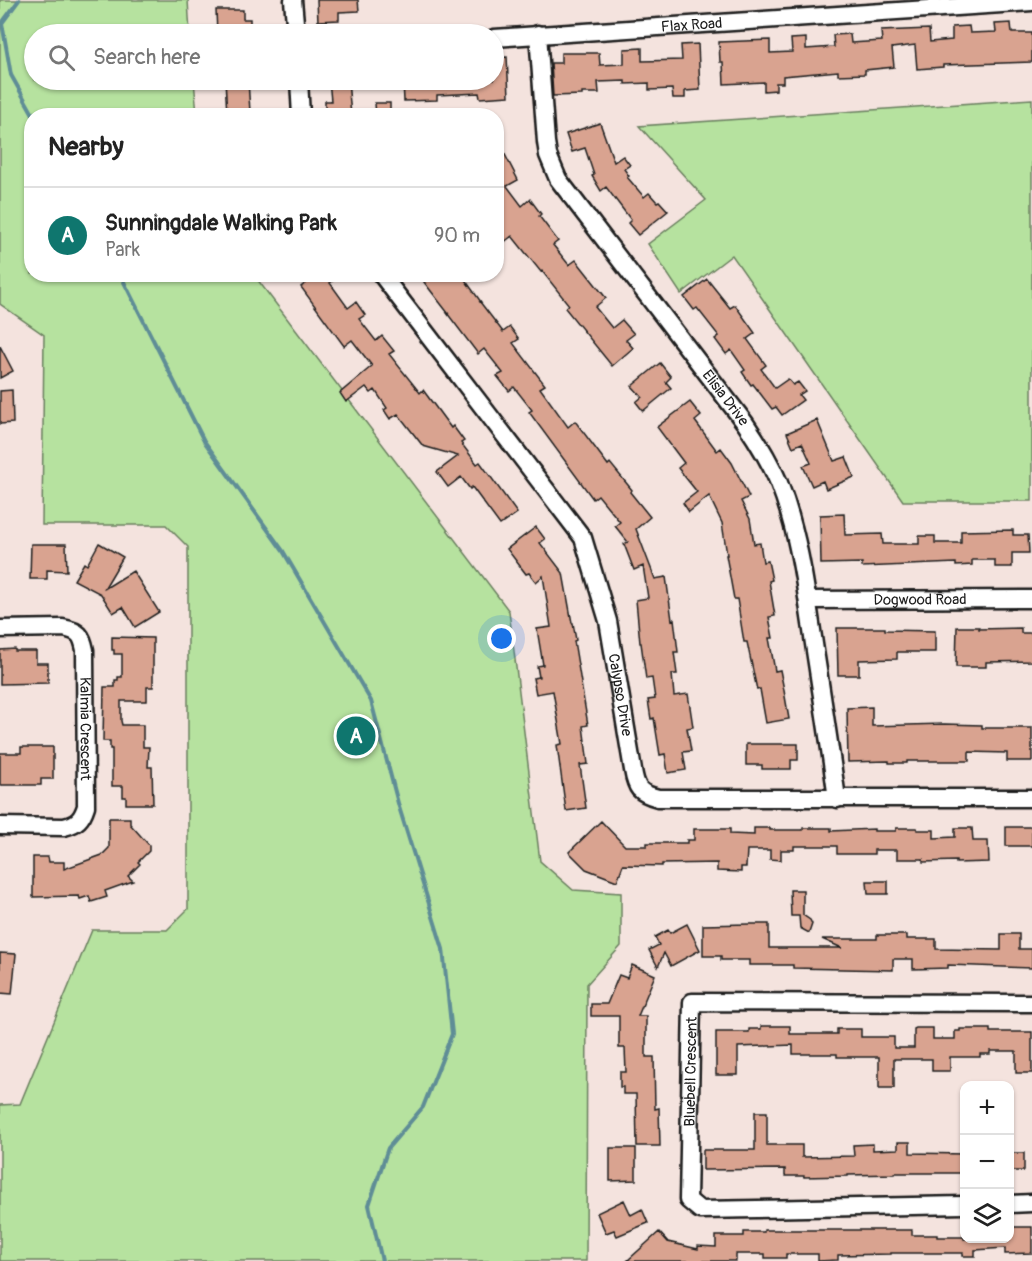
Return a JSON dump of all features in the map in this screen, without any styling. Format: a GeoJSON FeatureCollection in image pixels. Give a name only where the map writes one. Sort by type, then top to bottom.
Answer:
{"type":"FeatureCollection","features":[{"type":"Feature","properties":{"kind":"street"},"geometry":{"type":"LineString","coordinates":[[293,0],[295,24]]}},
{"type":"Feature","properties":{"kind":"street","name":"Flax Road"},"geometry":{"type":"LineString","coordinates":[[504,37],[1032,2]]}},
{"type":"Feature","properties":{"kind":"street","name":"Elisia Drive"},"geometry":{"type":"LineString","coordinates":[[538,34],[546,142],[548,155],[558,179],[739,414],[757,441],[778,481],[799,549],[837,799]]}},
{"type":"Feature","properties":{"kind":"street"},"geometry":{"type":"LineString","coordinates":[[300,90],[301,108]]}},
{"type":"Feature","properties":{"kind":"street","name":"Calypso Drive"},"geometry":{"type":"LineString","coordinates":[[387,282],[583,538],[608,621],[635,780],[638,788],[646,795],[658,798],[1032,798]]}},
{"type":"Feature","properties":{"kind":"street","name":"Dogwood Road"},"geometry":{"type":"LineString","coordinates":[[808,600],[1032,599]]}},
{"type":"Feature","properties":{"kind":"street","name":"Kalmia Crescent"},"geometry":{"type":"LineString","coordinates":[[0,628],[63,628],[79,634],[85,650],[86,716],[86,806],[79,821],[64,826],[0,826]]}},
{"type":"Feature","properties":{"kind":"street","name":"Bluebell Crescent"},"geometry":{"type":"LineString","coordinates":[[960,1205],[700,1210],[688,1200],[692,1002],[1032,1003]]}},
{"type":"Feature","properties":{"kind":"street"},"geometry":{"type":"LineString","coordinates":[[1014,1204],[1032,1203]]}},
{"type":"Feature","properties":{"kind":"green space"},"geometry":{"type":"Polygon","coordinates":[[[0,0],[188,0],[189,24],[24,24],[24,90],[195,90],[196,108],[24,108],[24,282],[259,282],[509,611],[540,861],[573,890],[621,893],[621,946],[587,984],[586,1261],[0,1261],[0,1105],[20,1104],[92,930],[167,930],[188,909],[188,547],[166,525],[42,525],[44,335],[0,304],[0,0]]]}},
{"type":"Feature","properties":{"kind":"green space"},"geometry":{"type":"Polygon","coordinates":[[[1032,99],[1032,501],[903,501],[732,255],[681,294],[648,244],[706,200],[639,126],[1032,99]]]}},
{"type":"Feature","properties":{"kind":"building"},"geometry":{"type":"Polygon","coordinates":[[[317,0],[358,0],[359,11],[339,12],[339,20],[318,21],[317,0]]]}},
{"type":"Feature","properties":{"kind":"building"},"geometry":{"type":"Polygon","coordinates":[[[216,10],[243,10],[243,19],[250,19],[250,24],[217,24],[216,10]]]}},
{"type":"Feature","properties":{"kind":"building"},"geometry":{"type":"Polygon","coordinates":[[[1011,23],[1012,33],[1032,33],[1032,62],[943,65],[943,67],[917,69],[915,45],[892,48],[894,67],[865,70],[865,74],[838,75],[838,71],[783,76],[783,83],[776,83],[776,90],[764,91],[764,82],[724,84],[723,62],[720,62],[719,42],[770,40],[770,53],[792,52],[791,39],[806,38],[806,49],[834,47],[833,35],[850,34],[851,43],[882,41],[881,31],[929,29],[930,42],[952,40],[952,27],[969,26],[970,33],[996,32],[995,24],[1011,23]]]}},
{"type":"Feature","properties":{"kind":"building"},"geometry":{"type":"Polygon","coordinates":[[[698,44],[700,90],[685,91],[685,98],[673,98],[672,89],[649,90],[649,83],[625,84],[625,81],[598,82],[599,93],[553,96],[551,63],[561,63],[561,53],[599,53],[600,65],[624,64],[624,49],[642,48],[642,61],[682,60],[681,45],[698,44]]]}},
{"type":"Feature","properties":{"kind":"building"},"geometry":{"type":"Polygon","coordinates":[[[504,57],[507,57],[509,96],[480,98],[479,93],[437,95],[437,100],[404,101],[403,90],[504,90],[504,57]]]}},
{"type":"Feature","properties":{"kind":"building"},"geometry":{"type":"Polygon","coordinates":[[[226,90],[249,90],[250,108],[227,108],[226,90]]]}},
{"type":"Feature","properties":{"kind":"building"},"geometry":{"type":"Polygon","coordinates":[[[330,90],[349,90],[350,108],[325,108],[325,101],[331,101],[330,90]]]}},
{"type":"Feature","properties":{"kind":"building"},"geometry":{"type":"Polygon","coordinates":[[[375,103],[390,103],[390,108],[375,108],[375,103]]]}},
{"type":"Feature","properties":{"kind":"building"},"geometry":{"type":"Polygon","coordinates":[[[600,123],[614,162],[623,156],[630,165],[624,169],[629,176],[627,177],[644,197],[649,193],[668,211],[638,235],[628,223],[631,220],[606,187],[601,191],[592,176],[594,175],[585,148],[572,152],[566,134],[600,123]]]}},
{"type":"Feature","properties":{"kind":"building"},"geometry":{"type":"Polygon","coordinates":[[[504,153],[518,180],[507,186],[522,206],[530,199],[541,214],[539,216],[558,241],[553,245],[569,265],[576,260],[606,298],[595,307],[612,328],[622,320],[634,334],[626,340],[633,348],[612,366],[565,308],[569,305],[512,236],[504,242],[504,153]]]}},
{"type":"Feature","properties":{"kind":"building"},"geometry":{"type":"Polygon","coordinates":[[[707,279],[730,308],[735,305],[755,333],[747,339],[766,365],[761,369],[775,388],[788,379],[793,385],[798,382],[805,391],[799,395],[803,400],[782,415],[776,407],[772,409],[753,384],[751,385],[742,372],[745,370],[731,350],[726,354],[715,339],[719,336],[697,308],[694,310],[684,297],[707,279]]]}},
{"type":"Feature","properties":{"kind":"building"},"geometry":{"type":"Polygon","coordinates":[[[307,282],[331,282],[348,308],[356,302],[365,315],[359,319],[376,341],[382,336],[394,351],[389,354],[420,393],[423,390],[451,428],[453,426],[464,441],[461,443],[477,464],[480,462],[517,513],[500,525],[472,487],[470,489],[461,477],[448,487],[437,472],[458,456],[423,446],[398,414],[390,419],[384,410],[387,408],[375,390],[371,393],[366,387],[346,402],[340,393],[372,366],[352,340],[344,346],[301,287],[307,282]]]}},
{"type":"Feature","properties":{"kind":"building"},"geometry":{"type":"Polygon","coordinates":[[[424,282],[467,282],[503,332],[510,327],[519,339],[513,343],[545,385],[540,388],[568,427],[575,421],[608,465],[610,463],[632,490],[630,492],[650,517],[636,529],[655,579],[666,577],[678,652],[674,652],[677,674],[672,674],[674,696],[688,694],[693,727],[687,728],[691,751],[683,752],[686,770],[668,773],[665,754],[660,755],[654,718],[651,719],[648,700],[655,699],[652,678],[646,679],[636,600],[648,598],[643,566],[634,570],[624,544],[628,542],[615,526],[620,522],[598,495],[593,499],[529,412],[532,410],[514,387],[509,391],[497,376],[503,373],[484,349],[478,354],[424,282]]]}},
{"type":"Feature","properties":{"kind":"building"},"geometry":{"type":"Polygon","coordinates":[[[0,346],[13,371],[0,378],[0,346]]]}},
{"type":"Feature","properties":{"kind":"building"},"geometry":{"type":"Polygon","coordinates":[[[660,363],[671,377],[666,382],[671,388],[643,411],[636,402],[642,397],[632,386],[660,363]]]}},
{"type":"Feature","properties":{"kind":"building"},"geometry":{"type":"Polygon","coordinates":[[[12,390],[13,423],[0,424],[0,391],[12,390]]]}},
{"type":"Feature","properties":{"kind":"building"},"geometry":{"type":"Polygon","coordinates":[[[690,402],[701,416],[695,421],[717,451],[721,448],[732,463],[749,497],[741,501],[750,519],[754,544],[760,543],[763,562],[768,561],[775,616],[769,617],[773,638],[769,638],[775,671],[780,670],[789,719],[766,723],[760,689],[757,690],[747,642],[744,642],[737,599],[734,599],[722,523],[709,496],[689,512],[683,503],[697,492],[678,468],[684,463],[657,427],[690,402]]]}},
{"type":"Feature","properties":{"kind":"building"},"geometry":{"type":"Polygon","coordinates":[[[817,420],[834,461],[846,457],[854,477],[826,489],[823,481],[812,486],[803,466],[811,463],[802,443],[793,447],[787,433],[817,420]]]}},
{"type":"Feature","properties":{"kind":"building"},"geometry":{"type":"Polygon","coordinates":[[[844,514],[845,535],[882,534],[883,544],[919,544],[919,536],[935,536],[935,543],[961,543],[961,531],[1013,530],[1013,535],[1028,535],[1029,553],[1012,553],[1012,567],[995,567],[995,560],[972,560],[972,565],[956,566],[956,563],[862,567],[862,563],[821,564],[820,515],[844,514]]]}},
{"type":"Feature","properties":{"kind":"building"},"geometry":{"type":"Polygon","coordinates":[[[536,527],[545,539],[540,543],[563,573],[576,640],[574,641],[588,725],[583,726],[588,764],[580,765],[586,808],[566,811],[557,745],[562,744],[553,691],[536,694],[533,678],[539,677],[537,666],[543,665],[537,629],[551,627],[543,576],[536,582],[529,573],[526,574],[507,549],[536,527]]]}},
{"type":"Feature","properties":{"kind":"building"},"geometry":{"type":"Polygon","coordinates":[[[99,543],[123,557],[104,589],[133,571],[159,612],[135,627],[123,607],[113,613],[101,594],[74,580],[84,563],[87,565],[99,543]]]}},
{"type":"Feature","properties":{"kind":"building"},"geometry":{"type":"Polygon","coordinates":[[[31,544],[66,544],[67,571],[47,570],[47,579],[30,579],[31,544]]]}},
{"type":"Feature","properties":{"kind":"building"},"geometry":{"type":"Polygon","coordinates":[[[957,627],[1021,628],[1021,633],[1032,633],[1032,661],[986,662],[986,667],[956,667],[957,627]]]}},
{"type":"Feature","properties":{"kind":"building"},"geometry":{"type":"Polygon","coordinates":[[[837,628],[935,631],[935,652],[897,652],[897,659],[859,660],[859,675],[838,675],[837,628]]]}},
{"type":"Feature","properties":{"kind":"building"},"geometry":{"type":"Polygon","coordinates":[[[112,637],[153,638],[153,687],[147,687],[147,701],[121,701],[121,721],[122,725],[143,725],[143,747],[149,747],[148,767],[152,767],[153,804],[126,804],[126,797],[123,797],[123,786],[112,786],[112,749],[110,749],[110,741],[103,741],[104,687],[115,687],[115,680],[122,677],[122,654],[114,654],[112,637]]]}},
{"type":"Feature","properties":{"kind":"building"},"geometry":{"type":"Polygon","coordinates":[[[15,649],[15,651],[36,651],[36,663],[48,663],[48,683],[0,684],[0,650],[15,649]]]}},
{"type":"Feature","properties":{"kind":"building"},"geometry":{"type":"Polygon","coordinates":[[[872,707],[872,726],[944,724],[982,725],[982,728],[1032,728],[1032,761],[1007,761],[1007,753],[969,752],[969,761],[848,762],[847,708],[872,707]]]}},
{"type":"Feature","properties":{"kind":"building"},"geometry":{"type":"Polygon","coordinates":[[[746,744],[798,744],[798,760],[791,760],[791,769],[762,769],[762,765],[746,765],[746,744]]]}},
{"type":"Feature","properties":{"kind":"building"},"geometry":{"type":"Polygon","coordinates":[[[21,747],[53,747],[53,779],[41,779],[41,785],[0,785],[0,753],[21,753],[21,747]]]}},
{"type":"Feature","properties":{"kind":"building"},"geometry":{"type":"Polygon","coordinates":[[[109,818],[130,818],[130,824],[149,845],[149,851],[128,876],[133,881],[105,891],[107,897],[91,902],[89,896],[80,899],[79,896],[33,897],[33,857],[48,857],[49,862],[64,862],[64,869],[102,855],[109,848],[109,818]]]}},
{"type":"Feature","properties":{"kind":"building"},"geometry":{"type":"Polygon","coordinates":[[[601,821],[625,846],[647,846],[647,843],[687,843],[687,840],[694,840],[694,829],[730,829],[730,834],[754,835],[754,828],[896,831],[896,828],[917,828],[917,830],[934,830],[934,838],[955,837],[955,828],[972,828],[973,841],[988,841],[989,862],[923,862],[923,859],[897,859],[897,850],[874,850],[874,854],[837,854],[837,846],[794,846],[794,850],[781,850],[781,860],[770,859],[770,850],[747,850],[746,867],[741,867],[741,872],[717,871],[717,863],[662,864],[662,866],[623,865],[617,881],[586,869],[569,852],[601,821]]]}},
{"type":"Feature","properties":{"kind":"building"},"geometry":{"type":"Polygon","coordinates":[[[1006,827],[1032,827],[1032,846],[1006,846],[1006,827]]]}},
{"type":"Feature","properties":{"kind":"building"},"geometry":{"type":"Polygon","coordinates":[[[867,881],[888,881],[888,894],[868,894],[867,881]]]}},
{"type":"Feature","properties":{"kind":"building"},"geometry":{"type":"Polygon","coordinates":[[[790,890],[803,890],[803,915],[812,924],[809,933],[800,928],[799,916],[791,916],[790,890]]]}},
{"type":"Feature","properties":{"kind":"building"},"geometry":{"type":"Polygon","coordinates":[[[687,924],[700,950],[671,966],[664,953],[658,967],[649,950],[659,945],[655,937],[668,930],[670,933],[687,924]]]}},
{"type":"Feature","properties":{"kind":"building"},"geometry":{"type":"Polygon","coordinates":[[[769,924],[769,948],[842,948],[822,939],[877,939],[877,935],[907,935],[907,939],[936,939],[936,949],[1001,950],[1001,934],[1019,934],[1019,949],[1032,949],[1032,968],[948,965],[948,968],[913,969],[913,959],[893,959],[893,970],[793,968],[793,965],[749,965],[749,960],[721,960],[721,956],[703,956],[703,925],[769,924]]]}},
{"type":"Feature","properties":{"kind":"building"},"geometry":{"type":"Polygon","coordinates":[[[0,953],[16,954],[12,994],[0,993],[0,953]]]}},
{"type":"Feature","properties":{"kind":"building"},"geometry":{"type":"Polygon","coordinates":[[[632,965],[655,975],[638,1016],[646,1016],[646,1057],[654,1057],[655,1109],[659,1108],[660,1146],[637,1146],[636,1094],[623,1094],[623,1087],[620,1087],[620,1072],[626,1072],[625,1048],[619,1048],[619,1016],[591,1016],[591,1004],[607,1004],[619,975],[627,978],[632,965]]]}},
{"type":"Feature","properties":{"kind":"building"},"geometry":{"type":"Polygon","coordinates":[[[761,1026],[790,1026],[790,1034],[837,1034],[837,1029],[861,1029],[861,1037],[894,1037],[894,1048],[914,1048],[914,1029],[916,1028],[933,1028],[933,1039],[955,1039],[955,1031],[960,1031],[960,1029],[1032,1032],[1032,1073],[1016,1073],[1016,1051],[990,1051],[990,1054],[980,1054],[980,1057],[950,1057],[950,1071],[932,1071],[932,1059],[894,1059],[894,1088],[879,1088],[879,1057],[793,1054],[793,1045],[738,1047],[738,1075],[716,1075],[716,1032],[749,1032],[749,1029],[761,1029],[761,1026]]]}},
{"type":"Feature","properties":{"kind":"building"},"geometry":{"type":"Polygon","coordinates":[[[755,1112],[767,1112],[767,1145],[802,1145],[802,1157],[854,1156],[853,1145],[873,1144],[873,1150],[898,1149],[898,1142],[910,1142],[910,1153],[960,1154],[960,1173],[804,1177],[785,1176],[785,1169],[703,1170],[703,1150],[755,1150],[755,1112]]]}},
{"type":"Feature","properties":{"kind":"building"},"geometry":{"type":"Polygon","coordinates":[[[610,1148],[636,1148],[636,1180],[610,1181],[610,1148]]]}},
{"type":"Feature","properties":{"kind":"building"},"geometry":{"type":"Polygon","coordinates":[[[1014,1153],[1024,1153],[1024,1171],[1014,1171],[1014,1153]]]}},
{"type":"Feature","properties":{"kind":"building"},"geometry":{"type":"Polygon","coordinates":[[[624,1200],[631,1215],[642,1209],[648,1223],[617,1236],[614,1230],[606,1233],[597,1213],[624,1200]]]}},
{"type":"Feature","properties":{"kind":"building"},"geometry":{"type":"Polygon","coordinates":[[[1014,1227],[1032,1227],[1032,1253],[1005,1254],[1005,1248],[975,1250],[975,1256],[963,1256],[963,1253],[891,1253],[838,1255],[838,1260],[818,1261],[818,1254],[786,1254],[786,1258],[765,1258],[765,1254],[736,1254],[736,1261],[627,1261],[659,1232],[668,1242],[698,1249],[698,1246],[716,1247],[716,1236],[744,1236],[744,1232],[764,1232],[764,1230],[912,1230],[912,1235],[937,1235],[937,1237],[960,1237],[960,1243],[1014,1243],[1014,1227]]]}},
{"type":"Feature","properties":{"kind":"waterway"},"geometry":{"type":"LineString","coordinates":[[19,0],[2,23],[11,75],[30,108]]}},
{"type":"Feature","properties":{"kind":"waterway"},"geometry":{"type":"LineString","coordinates":[[124,282],[204,441],[283,551],[371,701],[399,807],[443,949],[452,1034],[423,1107],[388,1148],[369,1205],[382,1261]]}},
{"type":"Feature","properties":{"kind":"place","name":"Sunningdale Walking Park"},"geometry":{"type":"Point","coordinates":[356,736]}}]}
